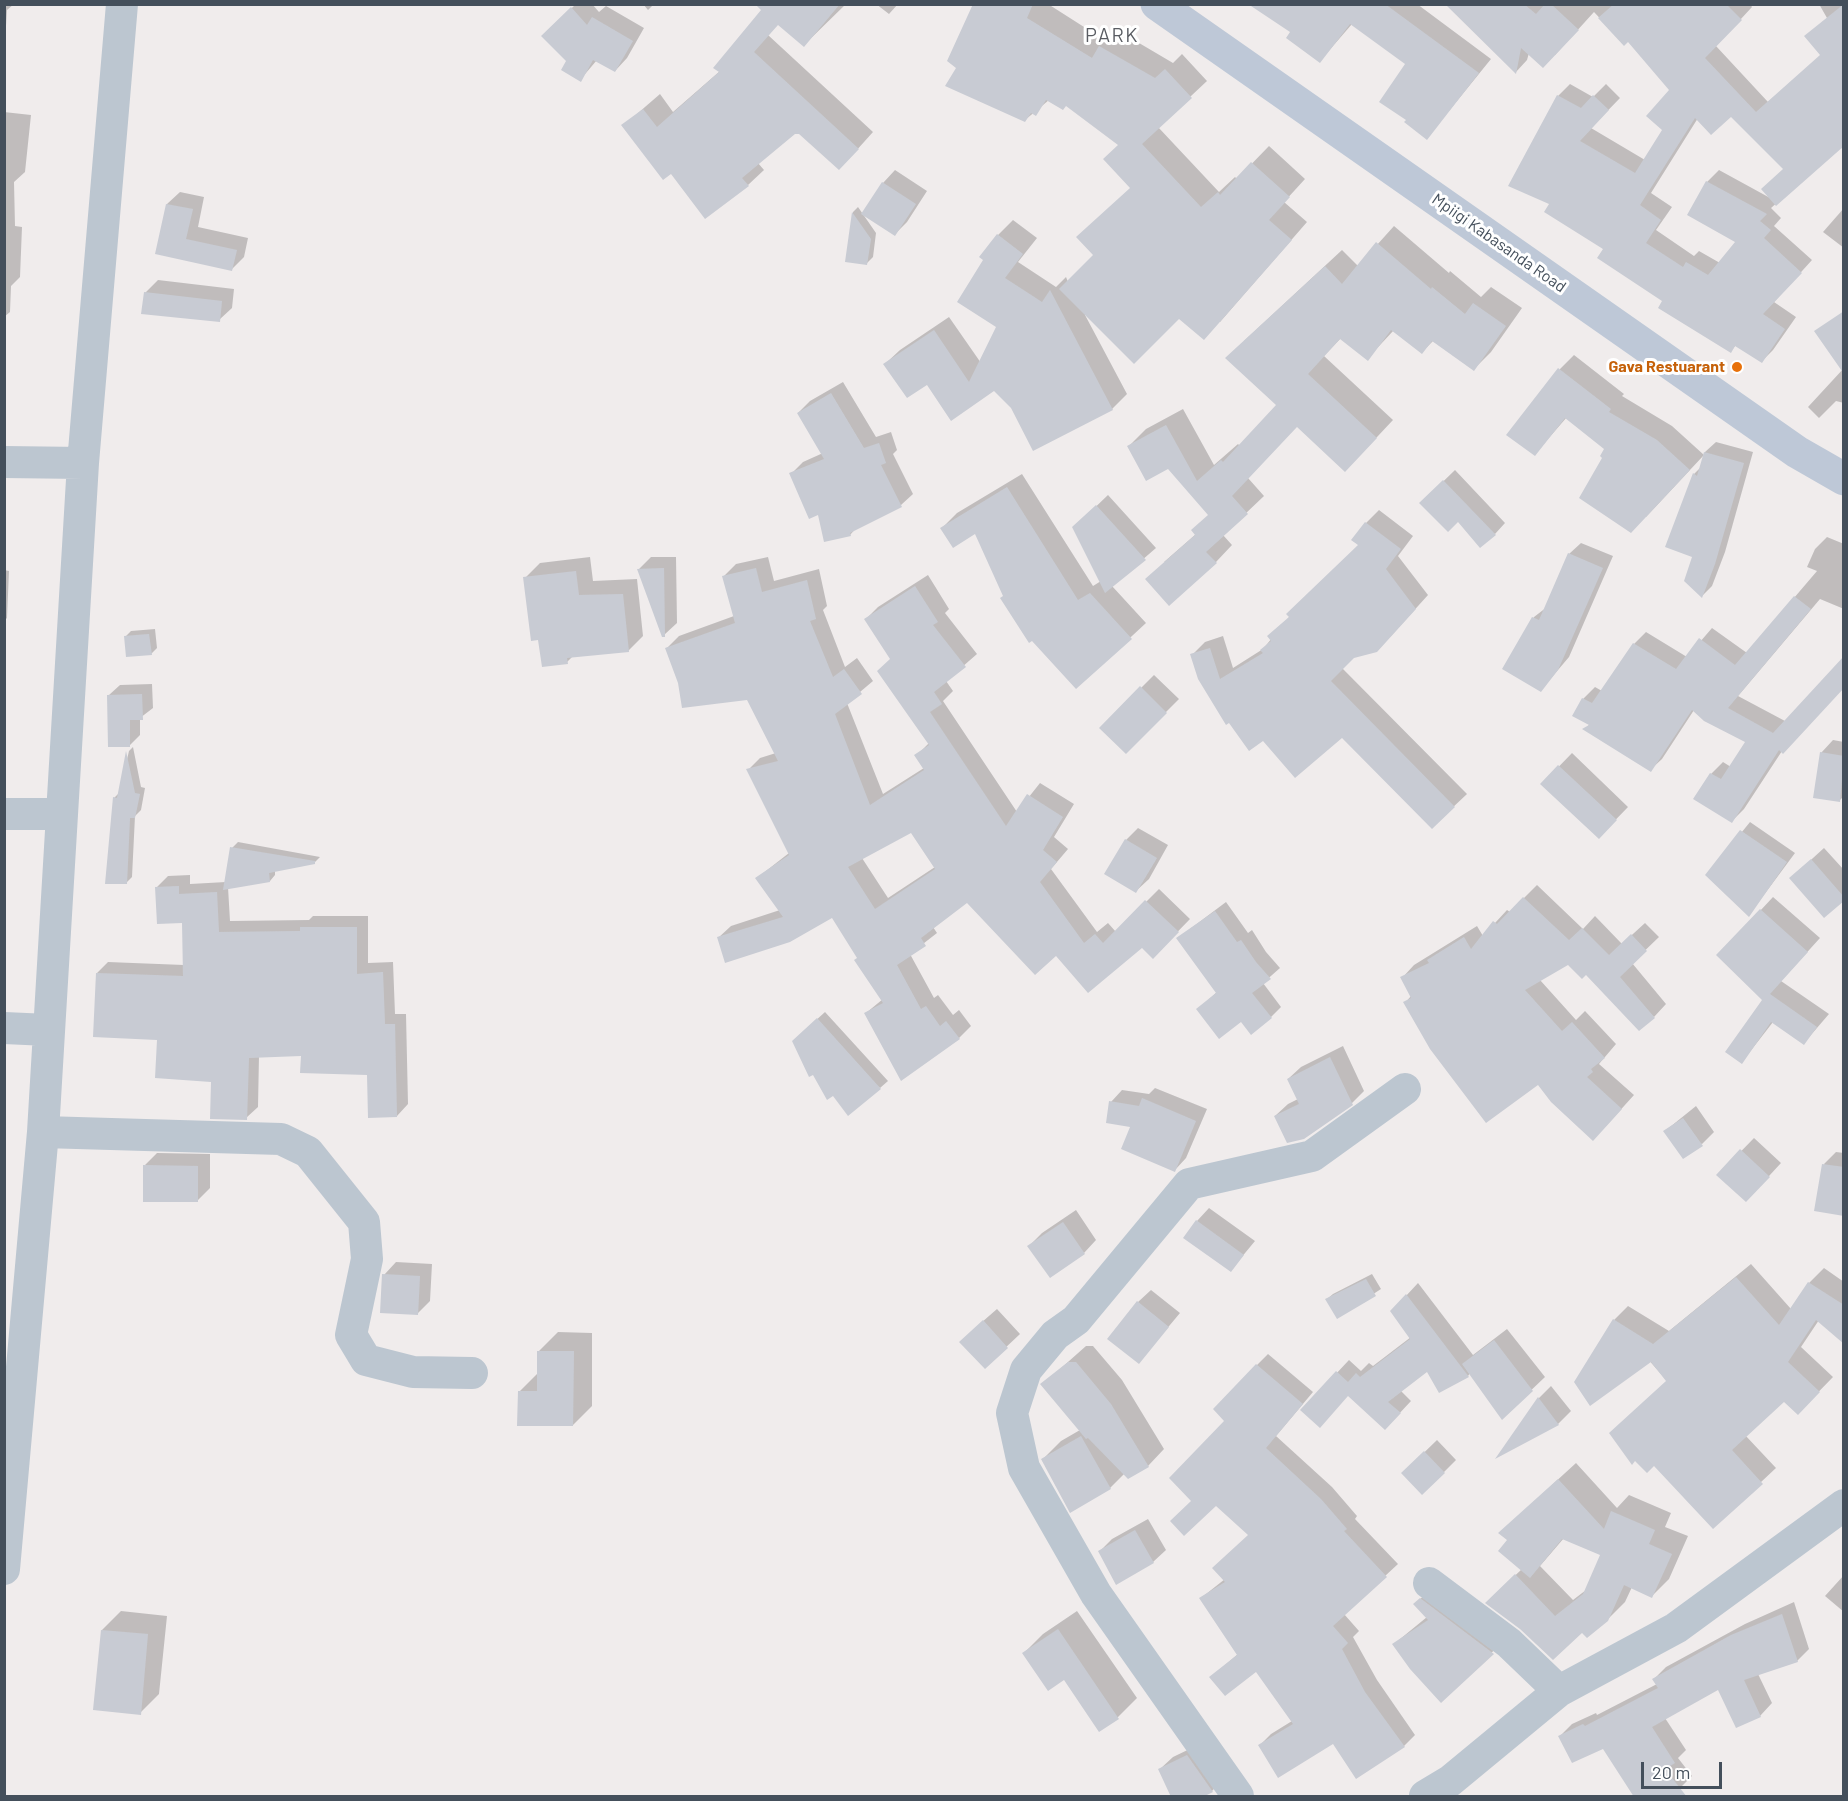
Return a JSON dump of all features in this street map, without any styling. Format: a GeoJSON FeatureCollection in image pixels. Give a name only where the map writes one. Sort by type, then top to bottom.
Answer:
{"type":"FeatureCollection","features":[{"type":"Feature","properties":{"kind":"main road","name":"Mpiigi Kabasanda Road"},"geometry":{"type":"LineString","coordinates":[[1157,4],[1797,452],[1844,479]]}},
{"type":"Feature","properties":{"kind":"street"},"geometry":{"type":"LineString","coordinates":[[4,1569],[8,1477],[43,1132],[60,814],[83,463],[122,4]]}},
{"type":"Feature","properties":{"kind":"street"},"geometry":{"type":"LineString","coordinates":[[4,462],[83,463]]}},
{"type":"Feature","properties":{"kind":"street"},"geometry":{"type":"LineString","coordinates":[[4,814],[60,814]]}},
{"type":"Feature","properties":{"kind":"street"},"geometry":{"type":"LineString","coordinates":[[4,1028],[48,1030]]}},
{"type":"Feature","properties":{"kind":"street"},"geometry":{"type":"LineString","coordinates":[[1238,1797],[1096,1594],[1024,1468],[1011,1413],[1026,1370],[1054,1335],[1076,1320],[1189,1184],[1312,1156],[1405,1089]]}},
{"type":"Feature","properties":{"kind":"street"},"geometry":{"type":"LineString","coordinates":[[43,1132],[281,1139],[308,1152],[364,1222],[368,1258],[351,1335],[366,1360],[413,1372],[472,1373]]}},
{"type":"Feature","properties":{"kind":"street"},"geometry":{"type":"LineString","coordinates":[[1425,1797],[1450,1781],[1559,1691],[1676,1628],[1844,1505]]}},
{"type":"Feature","properties":{"kind":"street"},"geometry":{"type":"LineString","coordinates":[[1429,1583],[1509,1643],[1559,1691]]}},
{"type":"Feature","properties":{"kind":"building"},"geometry":{"type":"Polygon","coordinates":[[[755,4],[840,4],[804,47],[778,25],[754,52],[859,149],[839,170],[799,134],[795,134],[742,178],[749,186],[705,219],[671,174],[663,180],[621,125],[643,109],[657,127],[719,72],[713,68],[761,10],[755,4]]]}},
{"type":"Feature","properties":{"kind":"building"},"geometry":{"type":"Polygon","coordinates":[[[973,4],[1033,4],[1027,18],[1092,58],[1099,46],[1155,78],[1165,69],[1192,98],[1142,144],[1201,207],[1218,192],[1220,195],[1251,162],[1290,197],[1269,220],[1292,240],[1204,340],[1179,319],[1134,364],[1059,289],[1093,255],[1076,237],[1130,188],[1103,159],[1118,145],[1066,106],[1063,110],[1046,100],[1036,116],[1031,113],[1025,122],[945,86],[956,68],[947,61],[973,4]]]}},
{"type":"Feature","properties":{"kind":"building"},"geometry":{"type":"Polygon","coordinates":[[[1248,4],[1385,4],[1479,73],[1427,140],[1404,122],[1406,120],[1379,102],[1405,64],[1350,24],[1320,63],[1286,38],[1290,32],[1248,4]]]}},
{"type":"Feature","properties":{"kind":"building"},"geometry":{"type":"Polygon","coordinates":[[[1445,4],[1524,4],[1536,14],[1545,4],[1551,4],[1579,30],[1543,68],[1521,48],[1516,74],[1445,4]]]}},
{"type":"Feature","properties":{"kind":"building"},"geometry":{"type":"Polygon","coordinates":[[[1614,4],[1726,4],[1742,20],[1705,58],[1756,112],[1820,55],[1804,36],[1844,4],[1844,146],[1776,206],[1761,189],[1783,169],[1731,117],[1711,135],[1695,118],[1640,205],[1661,220],[1646,243],[1683,267],[1686,262],[1708,275],[1735,242],[1687,215],[1706,181],[1767,214],[1760,221],[1771,230],[1764,238],[1802,273],[1763,314],[1785,329],[1762,363],[1735,346],[1731,353],[1658,308],[1662,301],[1597,258],[1603,249],[1544,212],[1549,204],[1508,186],[1557,95],[1581,108],[1593,95],[1609,110],[1580,141],[1635,173],[1662,130],[1646,116],[1669,90],[1628,42],[1624,46],[1598,18],[1614,4]]]}},
{"type":"Feature","properties":{"kind":"building"},"geometry":{"type":"Polygon","coordinates":[[[571,7],[587,25],[592,17],[633,41],[615,72],[593,60],[581,82],[561,70],[566,61],[541,36],[571,7]]]}},
{"type":"Feature","properties":{"kind":"building"},"geometry":{"type":"Polygon","coordinates":[[[882,182],[916,204],[895,236],[861,214],[882,182]]]}},
{"type":"Feature","properties":{"kind":"building"},"geometry":{"type":"Polygon","coordinates":[[[166,204],[193,209],[186,239],[237,250],[232,271],[155,254],[166,204]]]}},
{"type":"Feature","properties":{"kind":"building"},"geometry":{"type":"Polygon","coordinates":[[[852,212],[871,239],[867,265],[845,262],[852,212]]]}},
{"type":"Feature","properties":{"kind":"building"},"geometry":{"type":"Polygon","coordinates":[[[997,234],[1023,254],[1005,278],[1042,302],[1050,290],[1113,410],[1033,451],[1011,408],[994,391],[951,421],[927,385],[907,398],[883,364],[934,330],[969,382],[996,327],[957,302],[983,260],[979,257],[997,234]]]}},
{"type":"Feature","properties":{"kind":"building"},"geometry":{"type":"Polygon","coordinates":[[[1376,242],[1431,289],[1432,287],[1465,314],[1473,303],[1506,326],[1474,371],[1432,341],[1422,354],[1391,330],[1368,361],[1340,339],[1308,374],[1377,438],[1345,472],[1297,427],[1232,496],[1248,514],[1206,552],[1217,563],[1169,606],[1145,579],[1195,535],[1191,530],[1208,515],[1168,469],[1146,481],[1127,446],[1166,425],[1197,481],[1221,460],[1223,462],[1276,405],[1225,358],[1325,266],[1342,284],[1376,242]]]}},
{"type":"Feature","properties":{"kind":"building"},"geometry":{"type":"Polygon","coordinates":[[[144,292],[222,301],[220,322],[141,314],[144,292]]]}},
{"type":"Feature","properties":{"kind":"building"},"geometry":{"type":"Polygon","coordinates":[[[1844,311],[1844,374],[1814,331],[1844,311]]]}},
{"type":"Feature","properties":{"kind":"building"},"geometry":{"type":"Polygon","coordinates":[[[1558,368],[1611,409],[1609,412],[1657,440],[1690,470],[1631,533],[1579,498],[1602,458],[1600,456],[1604,449],[1565,418],[1535,456],[1506,435],[1558,368]]]}},
{"type":"Feature","properties":{"kind":"building"},"geometry":{"type":"Polygon","coordinates":[[[831,393],[864,448],[879,443],[886,463],[881,465],[902,507],[850,533],[851,536],[824,542],[818,515],[809,519],[789,473],[824,459],[797,413],[831,393]]]}},
{"type":"Feature","properties":{"kind":"building"},"geometry":{"type":"Polygon","coordinates":[[[1704,452],[1744,463],[1715,564],[1702,598],[1684,581],[1692,557],[1665,547],[1693,473],[1697,476],[1704,452]]]}},
{"type":"Feature","properties":{"kind":"building"},"geometry":{"type":"Polygon","coordinates":[[[1443,480],[1496,535],[1480,548],[1458,522],[1448,532],[1419,503],[1443,480]]]}},
{"type":"Feature","properties":{"kind":"building"},"geometry":{"type":"Polygon","coordinates":[[[1007,487],[1078,600],[1090,593],[1132,639],[1076,689],[1032,641],[1029,643],[1000,598],[1003,596],[975,534],[953,548],[940,528],[1007,487]]]}},
{"type":"Feature","properties":{"kind":"building"},"geometry":{"type":"Polygon","coordinates":[[[1096,505],[1146,560],[1105,593],[1072,527],[1096,505]]]}},
{"type":"Feature","properties":{"kind":"building"},"geometry":{"type":"Polygon","coordinates":[[[1365,522],[1401,549],[1386,569],[1416,609],[1377,652],[1354,658],[1331,681],[1455,807],[1432,829],[1342,738],[1295,778],[1263,741],[1249,751],[1229,723],[1226,725],[1198,679],[1190,654],[1210,648],[1220,679],[1263,653],[1260,650],[1271,641],[1267,636],[1289,617],[1286,614],[1358,545],[1351,540],[1365,522]]]}},
{"type":"Feature","properties":{"kind":"building"},"geometry":{"type":"Polygon","coordinates":[[[1568,553],[1603,568],[1558,670],[1541,692],[1502,669],[1532,617],[1539,620],[1568,553]]]}},
{"type":"Feature","properties":{"kind":"building"},"geometry":{"type":"Polygon","coordinates":[[[664,568],[665,637],[662,637],[637,569],[664,568]]]}},
{"type":"Feature","properties":{"kind":"building"},"geometry":{"type":"Polygon","coordinates":[[[756,568],[762,592],[807,580],[816,619],[810,621],[833,677],[844,669],[862,694],[835,714],[870,805],[924,770],[914,755],[929,745],[877,671],[890,659],[864,619],[915,586],[938,622],[933,625],[966,667],[934,692],[942,704],[930,712],[1006,826],[1027,794],[1063,817],[1043,850],[1057,862],[1040,882],[1084,943],[1095,934],[1103,943],[1145,900],[1179,932],[1153,959],[1142,948],[1088,993],[1056,956],[1035,975],[967,903],[921,938],[926,946],[897,965],[921,1009],[926,1006],[940,1026],[946,1021],[960,1039],[901,1081],[864,1013],[883,1003],[854,960],[857,958],[832,918],[790,942],[725,963],[717,937],[783,917],[755,878],[789,855],[746,769],[778,761],[747,700],[682,708],[678,683],[665,648],[735,623],[722,576],[756,568]],[[911,833],[848,867],[875,909],[935,869],[911,833]]]}},
{"type":"Feature","properties":{"kind":"building"},"geometry":{"type":"Polygon","coordinates":[[[576,571],[579,595],[623,594],[629,652],[567,658],[568,664],[542,667],[538,640],[531,641],[523,577],[576,571]]]}},
{"type":"Feature","properties":{"kind":"building"},"geometry":{"type":"Polygon","coordinates":[[[1794,596],[1811,609],[1728,708],[1773,733],[1844,656],[1844,688],[1783,754],[1779,750],[1732,823],[1693,799],[1710,773],[1721,779],[1745,742],[1704,721],[1692,710],[1651,772],[1582,729],[1589,725],[1572,716],[1582,698],[1592,703],[1633,643],[1676,669],[1699,638],[1735,665],[1794,596]]]}},
{"type":"Feature","properties":{"kind":"building"},"geometry":{"type":"Polygon","coordinates":[[[149,634],[152,655],[126,657],[124,636],[149,634]]]}},
{"type":"Feature","properties":{"kind":"building"},"geometry":{"type":"Polygon","coordinates":[[[1140,686],[1167,713],[1126,754],[1099,728],[1140,686]]]}},
{"type":"Feature","properties":{"kind":"building"},"geometry":{"type":"Polygon","coordinates":[[[142,694],[143,720],[130,720],[130,747],[108,747],[107,695],[142,694]]]}},
{"type":"Feature","properties":{"kind":"building"},"geometry":{"type":"Polygon","coordinates":[[[126,751],[135,793],[140,794],[135,818],[130,818],[127,884],[105,884],[113,797],[117,798],[126,751]]]}},
{"type":"Feature","properties":{"kind":"building"},"geometry":{"type":"Polygon","coordinates":[[[1820,752],[1844,756],[1840,802],[1813,798],[1820,752]]]}},
{"type":"Feature","properties":{"kind":"building"},"geometry":{"type":"Polygon","coordinates":[[[1558,765],[1617,820],[1599,839],[1540,784],[1558,765]]]}},
{"type":"Feature","properties":{"kind":"building"},"geometry":{"type":"Polygon","coordinates":[[[1740,830],[1787,862],[1749,917],[1705,875],[1740,830]]]}},
{"type":"Feature","properties":{"kind":"building"},"geometry":{"type":"Polygon","coordinates":[[[1125,839],[1157,858],[1136,893],[1104,874],[1125,839]]]}},
{"type":"Feature","properties":{"kind":"building"},"geometry":{"type":"Polygon","coordinates":[[[230,847],[315,861],[315,864],[269,873],[270,882],[223,890],[230,847]]]}},
{"type":"Feature","properties":{"kind":"building"},"geometry":{"type":"Polygon","coordinates":[[[1811,859],[1844,897],[1844,901],[1824,918],[1789,878],[1811,859]]]}},
{"type":"Feature","properties":{"kind":"building"},"geometry":{"type":"Polygon","coordinates":[[[179,886],[179,894],[217,892],[219,932],[300,931],[300,927],[357,927],[357,974],[383,972],[385,1024],[395,1024],[397,1117],[368,1118],[367,1075],[300,1073],[301,1056],[249,1058],[247,1120],[210,1119],[211,1082],[155,1078],[157,1040],[93,1037],[96,973],[183,976],[182,923],[157,924],[155,887],[179,886]]]}},
{"type":"Feature","properties":{"kind":"building"},"geometry":{"type":"Polygon","coordinates":[[[1523,897],[1569,940],[1582,928],[1609,955],[1631,934],[1647,951],[1620,977],[1655,1018],[1639,1031],[1586,975],[1582,979],[1568,965],[1525,990],[1562,1031],[1572,1022],[1605,1058],[1591,1069],[1593,1072],[1587,1077],[1622,1109],[1593,1141],[1551,1102],[1538,1085],[1486,1123],[1430,1049],[1403,1002],[1411,998],[1400,977],[1429,963],[1427,960],[1464,937],[1471,949],[1493,921],[1497,924],[1523,897]]]}},
{"type":"Feature","properties":{"kind":"building"},"geometry":{"type":"Polygon","coordinates":[[[1760,909],[1808,952],[1770,994],[1817,1027],[1804,1045],[1771,1022],[1742,1064],[1725,1052],[1762,1000],[1716,955],[1760,909]]]}},
{"type":"Feature","properties":{"kind":"building"},"geometry":{"type":"Polygon","coordinates":[[[1215,911],[1237,942],[1241,940],[1271,979],[1252,993],[1272,1018],[1251,1035],[1241,1022],[1219,1039],[1196,1009],[1216,993],[1176,938],[1215,911]]]}},
{"type":"Feature","properties":{"kind":"building"},"geometry":{"type":"Polygon","coordinates":[[[817,1018],[881,1089],[848,1116],[833,1096],[827,1100],[813,1075],[809,1077],[792,1041],[817,1018]]]}},
{"type":"Feature","properties":{"kind":"building"},"geometry":{"type":"Polygon","coordinates":[[[1330,1057],[1353,1105],[1304,1139],[1287,1143],[1274,1116],[1299,1104],[1287,1079],[1330,1057]]]}},
{"type":"Feature","properties":{"kind":"building"},"geometry":{"type":"Polygon","coordinates":[[[1142,1098],[1196,1121],[1175,1172],[1121,1149],[1130,1127],[1106,1123],[1109,1101],[1139,1106],[1142,1098]]]}},
{"type":"Feature","properties":{"kind":"building"},"geometry":{"type":"Polygon","coordinates":[[[1683,1118],[1703,1146],[1683,1159],[1663,1131],[1683,1118]]]}},
{"type":"Feature","properties":{"kind":"building"},"geometry":{"type":"Polygon","coordinates":[[[1740,1149],[1770,1177],[1746,1202],[1716,1175],[1740,1149]]]}},
{"type":"Feature","properties":{"kind":"building"},"geometry":{"type":"Polygon","coordinates":[[[1822,1164],[1844,1167],[1844,1216],[1814,1211],[1822,1164]]]}},
{"type":"Feature","properties":{"kind":"building"},"geometry":{"type":"Polygon","coordinates":[[[143,1165],[198,1166],[198,1202],[143,1202],[143,1165]]]}},
{"type":"Feature","properties":{"kind":"building"},"geometry":{"type":"Polygon","coordinates":[[[1196,1220],[1244,1255],[1231,1272],[1183,1238],[1196,1220]]]}},
{"type":"Feature","properties":{"kind":"building"},"geometry":{"type":"Polygon","coordinates":[[[1063,1222],[1085,1254],[1050,1278],[1027,1246],[1063,1222]]]}},
{"type":"Feature","properties":{"kind":"building"},"geometry":{"type":"Polygon","coordinates":[[[382,1274],[420,1276],[418,1315],[380,1313],[382,1274]]]}},
{"type":"Feature","properties":{"kind":"building"},"geometry":{"type":"Polygon","coordinates":[[[1736,1277],[1779,1325],[1808,1282],[1844,1305],[1844,1344],[1816,1320],[1788,1362],[1820,1392],[1798,1415],[1784,1402],[1732,1450],[1763,1484],[1713,1529],[1654,1466],[1647,1473],[1635,1461],[1632,1465],[1609,1433],[1666,1381],[1651,1362],[1590,1406],[1574,1382],[1613,1319],[1653,1344],[1736,1277]]]}},
{"type":"Feature","properties":{"kind":"building"},"geometry":{"type":"Polygon","coordinates":[[[1366,1279],[1376,1296],[1337,1319],[1325,1299],[1366,1279]]]}},
{"type":"Feature","properties":{"kind":"building"},"geometry":{"type":"Polygon","coordinates":[[[1406,1294],[1469,1377],[1439,1393],[1427,1372],[1388,1402],[1401,1413],[1385,1430],[1348,1396],[1320,1428],[1300,1410],[1336,1371],[1348,1382],[1356,1373],[1360,1377],[1410,1339],[1390,1311],[1406,1294]]]}},
{"type":"Feature","properties":{"kind":"building"},"geometry":{"type":"Polygon","coordinates":[[[1137,1301],[1169,1327],[1139,1364],[1107,1339],[1137,1301]]]}},
{"type":"Feature","properties":{"kind":"building"},"geometry":{"type":"Polygon","coordinates":[[[983,1320],[1008,1348],[985,1369],[959,1342],[983,1320]]]}},
{"type":"Feature","properties":{"kind":"building"},"geometry":{"type":"Polygon","coordinates":[[[1494,1340],[1533,1391],[1502,1420],[1462,1364],[1494,1340]]]}},
{"type":"Feature","properties":{"kind":"building"},"geometry":{"type":"Polygon","coordinates":[[[537,1351],[574,1351],[573,1426],[517,1426],[518,1391],[537,1391],[537,1351]]]}},
{"type":"Feature","properties":{"kind":"building"},"geometry":{"type":"Polygon","coordinates":[[[1068,1362],[1076,1362],[1111,1404],[1149,1467],[1128,1479],[1088,1438],[1086,1439],[1040,1384],[1068,1362]]]}},
{"type":"Feature","properties":{"kind":"building"},"geometry":{"type":"Polygon","coordinates":[[[1256,1364],[1303,1404],[1266,1448],[1321,1499],[1347,1529],[1344,1531],[1387,1577],[1333,1626],[1348,1643],[1342,1649],[1365,1692],[1405,1747],[1356,1779],[1333,1744],[1278,1778],[1258,1745],[1293,1724],[1256,1672],[1225,1696],[1209,1677],[1237,1655],[1199,1598],[1225,1582],[1212,1568],[1248,1535],[1216,1506],[1184,1536],[1170,1521],[1191,1501],[1169,1478],[1224,1421],[1213,1409],[1256,1364]]]}},
{"type":"Feature","properties":{"kind":"building"},"geometry":{"type":"Polygon","coordinates":[[[1538,1397],[1559,1425],[1495,1459],[1538,1397]]]}},
{"type":"Feature","properties":{"kind":"building"},"geometry":{"type":"Polygon","coordinates":[[[1081,1436],[1111,1489],[1070,1513],[1041,1459],[1081,1436]]]}},
{"type":"Feature","properties":{"kind":"building"},"geometry":{"type":"Polygon","coordinates":[[[1424,1451],[1445,1473],[1422,1495],[1401,1473],[1424,1451]]]}},
{"type":"Feature","properties":{"kind":"building"},"geometry":{"type":"Polygon","coordinates":[[[1558,1479],[1604,1529],[1611,1511],[1655,1530],[1649,1544],[1672,1554],[1652,1598],[1624,1585],[1608,1621],[1587,1638],[1582,1633],[1553,1660],[1520,1629],[1485,1603],[1515,1574],[1555,1616],[1583,1594],[1600,1555],[1562,1539],[1530,1578],[1498,1551],[1507,1540],[1498,1533],[1558,1479]]]}},
{"type":"Feature","properties":{"kind":"building"},"geometry":{"type":"Polygon","coordinates":[[[1135,1530],[1154,1563],[1116,1585],[1098,1551],[1135,1530]]]}},
{"type":"Feature","properties":{"kind":"building"},"geometry":{"type":"Polygon","coordinates":[[[1420,1598],[1494,1654],[1441,1703],[1410,1669],[1392,1644],[1428,1620],[1413,1604],[1420,1598]]]}},
{"type":"Feature","properties":{"kind":"building"},"geometry":{"type":"Polygon","coordinates":[[[1782,1614],[1798,1662],[1744,1680],[1761,1717],[1736,1728],[1718,1690],[1652,1727],[1675,1763],[1665,1769],[1687,1797],[1634,1797],[1603,1749],[1572,1763],[1558,1736],[1583,1724],[1585,1726],[1658,1688],[1652,1679],[1731,1635],[1782,1614]]]}},
{"type":"Feature","properties":{"kind":"building"},"geometry":{"type":"Polygon","coordinates":[[[1058,1629],[1119,1719],[1099,1732],[1064,1680],[1048,1691],[1022,1653],[1058,1629]]]}},
{"type":"Feature","properties":{"kind":"building"},"geometry":{"type":"Polygon","coordinates":[[[101,1630],[148,1634],[141,1715],[93,1710],[101,1630]]]}},
{"type":"Feature","properties":{"kind":"building"},"geometry":{"type":"Polygon","coordinates":[[[1187,1755],[1213,1792],[1203,1797],[1171,1797],[1158,1769],[1187,1755]]]}},
{"type":"Feature","properties":{"kind":"place","name":"Gava Restuarant"},"geometry":{"type":"Point","coordinates":[1737,367]}},
{"type":"Feature","properties":{"kind":"district","name":"PARK"},"geometry":{"type":"Point","coordinates":[1112,35]}}]}
